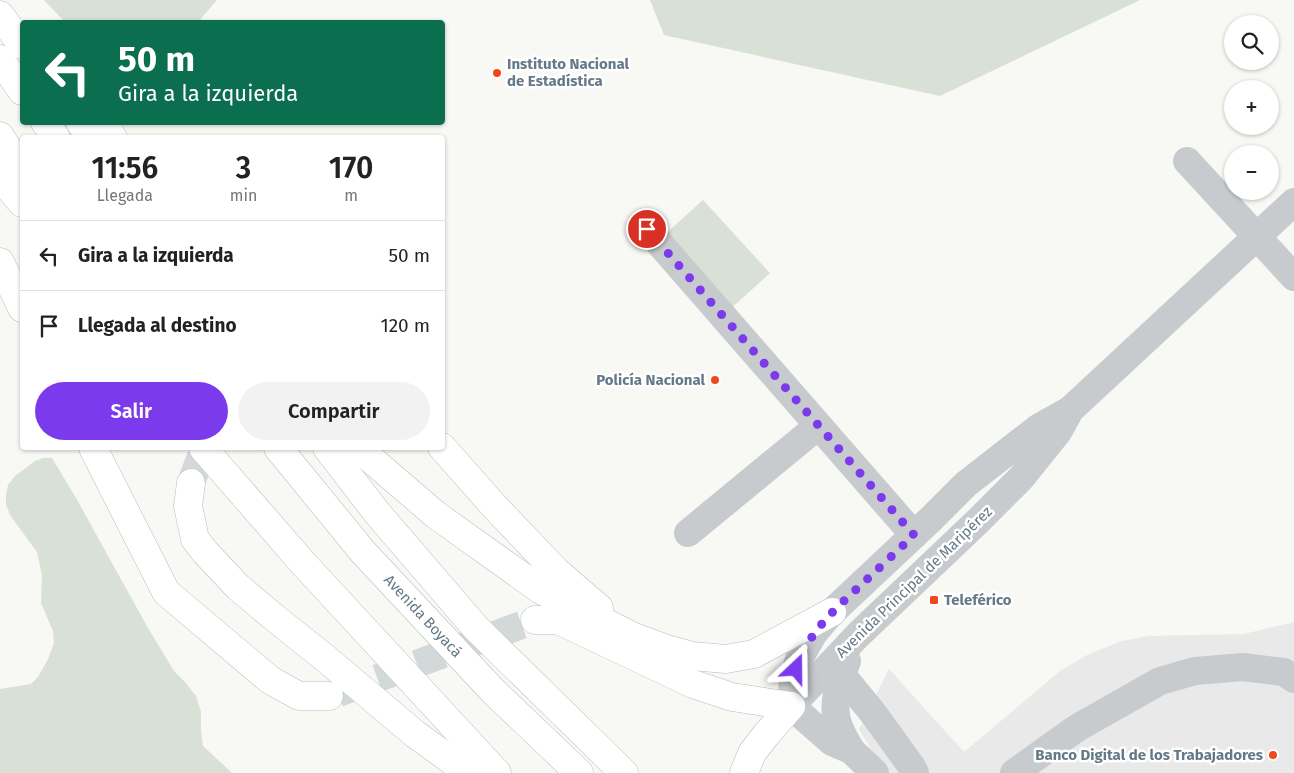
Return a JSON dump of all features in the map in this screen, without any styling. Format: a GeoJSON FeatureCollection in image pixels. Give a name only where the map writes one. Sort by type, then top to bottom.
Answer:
{"type":"FeatureCollection","features":[{"type":"Feature","properties":{"kind":"highway"},"geometry":{"type":"LineString","coordinates":[[0,10],[20,31]]}},
{"type":"Feature","properties":{"kind":"highway"},"geometry":{"type":"LineString","coordinates":[[0,15],[20,42]]}},
{"type":"Feature","properties":{"kind":"highway"},"geometry":{"type":"LineString","coordinates":[[0,59],[20,88]]}},
{"type":"Feature","properties":{"kind":"highway"},"geometry":{"type":"LineString","coordinates":[[0,136],[20,169]]}},
{"type":"Feature","properties":{"kind":"highway"},"geometry":{"type":"LineString","coordinates":[[0,177],[20,200]]}},
{"type":"Feature","properties":{"kind":"highway"},"geometry":{"type":"LineString","coordinates":[[0,262],[20,304]]}},
{"type":"Feature","properties":{"kind":"highway"},"geometry":{"type":"LineString","coordinates":[[94,450],[166,592],[270,680],[299,696],[329,696]]}},
{"type":"Feature","properties":{"kind":"highway"},"geometry":{"type":"LineString","coordinates":[[205,450],[302,562],[497,773]]}},
{"type":"Feature","properties":{"kind":"highway","name":"Avenida Boyacá"},"geometry":{"type":"LineString","coordinates":[[280,450],[364,552],[494,692],[579,773]]}},
{"type":"Feature","properties":{"kind":"highway"},"geometry":{"type":"LineString","coordinates":[[329,450],[378,514],[476,628],[624,773]]}},
{"type":"Feature","properties":{"kind":"highway"},"geometry":{"type":"LineString","coordinates":[[360,450],[436,515],[541,590],[632,636],[667,649],[692,656],[726,659],[754,654],[832,612]]}},
{"type":"Feature","properties":{"kind":"highway"},"geometry":{"type":"LineString","coordinates":[[445,450],[494,506],[556,571],[632,636]]}},
{"type":"Feature","properties":{"kind":"highway"},"geometry":{"type":"LineString","coordinates":[[191,483],[188,506],[195,539],[238,587],[415,734],[469,773]]}},
{"type":"Feature","properties":{"kind":"highway"},"geometry":{"type":"LineString","coordinates":[[534,620],[558,620],[685,680],[716,692],[732,697],[791,706]]}},
{"type":"Feature","properties":{"kind":"highway"},"geometry":{"type":"LineString","coordinates":[[744,773],[752,753],[791,706]]}},
{"type":"Feature","properties":{"kind":"street"},"geometry":{"type":"LineString","coordinates":[[1187,161],[1294,277]]}},
{"type":"Feature","properties":{"kind":"street","name":"Avenida Principal de Maripérez"},"geometry":{"type":"LineString","coordinates":[[791,706],[793,679],[799,660],[814,633],[832,612],[966,484],[1038,428],[1070,410],[1294,202]]}},
{"type":"Feature","properties":{"kind":"street"},"geometry":{"type":"LineString","coordinates":[[647,229],[914,535]]}},
{"type":"Feature","properties":{"kind":"street","name":"Avenida Principal de Maripérez"},"geometry":{"type":"LineString","coordinates":[[791,706],[858,635],[1021,478],[1058,432],[1070,410]]}},
{"type":"Feature","properties":{"kind":"street"},"geometry":{"type":"LineString","coordinates":[[688,533],[818,426]]}},
{"type":"Feature","properties":{"kind":"street"},"geometry":{"type":"LineString","coordinates":[[966,484],[982,483],[992,489],[993,498],[989,509]]}},
{"type":"Feature","properties":{"kind":"street"},"geometry":{"type":"LineString","coordinates":[[850,750],[837,720],[836,699],[841,674],[858,635]]}},
{"type":"Feature","properties":{"kind":"street"},"geometry":{"type":"LineString","coordinates":[[1014,773],[1077,728],[1160,681],[1195,671],[1243,667],[1284,672],[1294,679]]}},
{"type":"Feature","properties":{"kind":"street"},"geometry":{"type":"LineString","coordinates":[[841,674],[873,713],[915,773]]}},
{"type":"Feature","properties":{"kind":"street"},"geometry":{"type":"LineString","coordinates":[[791,706],[832,742],[850,750],[875,773]]}},
{"type":"Feature","properties":{"kind":"shaded area"},"geometry":{"type":"Polygon","coordinates":[[[44,0],[217,0],[200,20],[63,20],[44,0]]]}},
{"type":"Feature","properties":{"kind":"shaded area"},"geometry":{"type":"Polygon","coordinates":[[[650,0],[1140,0],[940,96],[664,35],[650,0]]]}},
{"type":"Feature","properties":{"kind":"shaded area"},"geometry":{"type":"Polygon","coordinates":[[[703,200],[770,273],[728,311],[661,238],[703,200]]]}},
{"type":"Feature","properties":{"kind":"shaded area"},"geometry":{"type":"Polygon","coordinates":[[[43,458],[52,458],[174,671],[196,696],[201,712],[203,746],[232,773],[0,773],[0,689],[31,684],[38,677],[54,643],[53,631],[41,603],[42,576],[37,552],[10,515],[6,504],[8,485],[15,476],[35,461],[43,458]]]}},
{"type":"Feature","properties":{"kind":"shaded area"},"geometry":{"type":"Polygon","coordinates":[[[1294,622],[1294,773],[885,773],[859,729],[889,669],[964,752],[1060,671],[1089,654],[1122,641],[1149,636],[1244,634],[1294,622]]]}},
{"type":"Feature","properties":{"kind":"tunnel"},"geometry":{"type":"LineString","coordinates":[[191,483],[203,450]]}},
{"type":"Feature","properties":{"kind":"tunnel"},"geometry":{"type":"LineString","coordinates":[[338,693],[535,620]]}},
{"type":"Feature","properties":{"kind":"place","name":"Instituto Nacional de Estadística"},"geometry":{"type":"Point","coordinates":[497,73]}},
{"type":"Feature","properties":{"kind":"place","name":"Policía Nacional"},"geometry":{"type":"Point","coordinates":[715,380]}},
{"type":"Feature","properties":{"kind":"place","name":"Teleférico"},"geometry":{"type":"Point","coordinates":[934,600]}},
{"type":"Feature","properties":{"kind":"place","name":"Banco Digital de los Trabajadores"},"geometry":{"type":"Point","coordinates":[1273,755]}},
{"type":"Feature","properties":{"kind":"route"},"geometry":{"type":"LineString","coordinates":[[647,229],[914,535],[832,612],[814,633],[796,669]]}}]}
